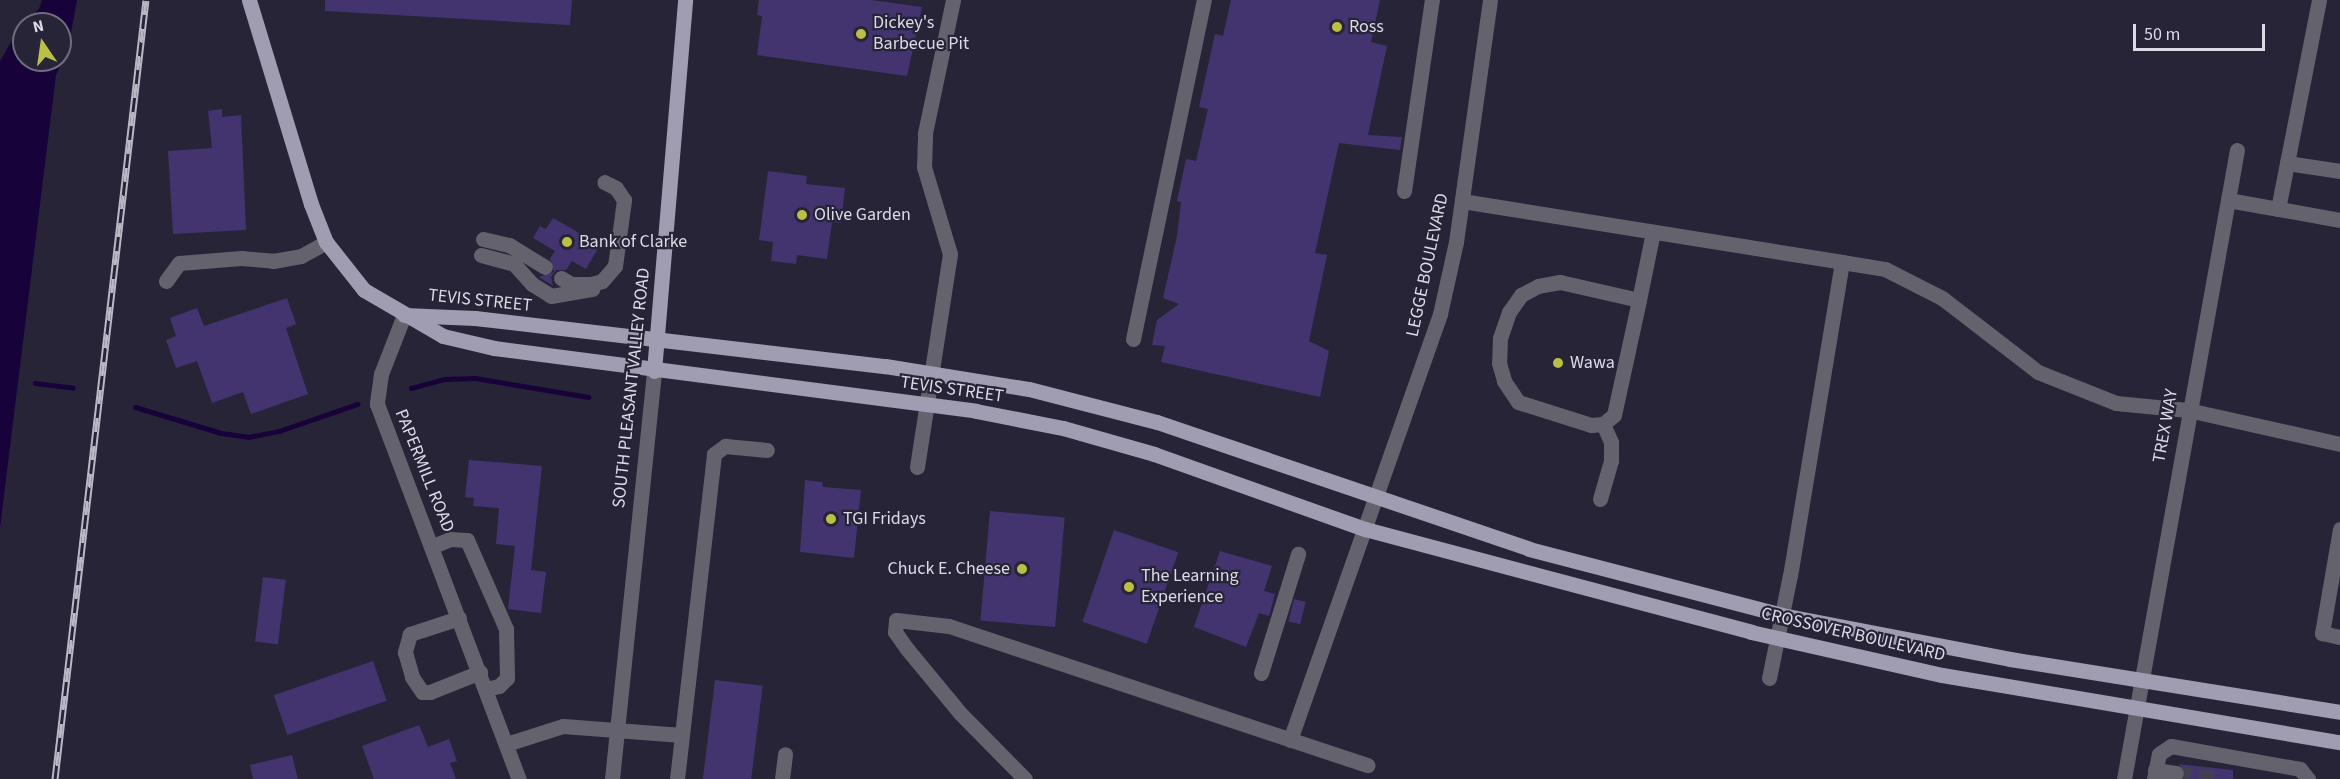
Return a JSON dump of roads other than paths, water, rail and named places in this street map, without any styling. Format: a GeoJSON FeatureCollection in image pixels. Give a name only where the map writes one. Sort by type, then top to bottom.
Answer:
{"type":"FeatureCollection","features":[{"type":"Feature","properties":{"kind":"main road"},"geometry":{"type":"LineString","coordinates":[[249,0],[311,204],[326,242],[364,290],[404,315]]}},
{"type":"Feature","properties":{"kind":"main road","name":"SOUTH PLEASANT VALLEY ROAD"},"geometry":{"type":"LineString","coordinates":[[654,371],[684,0]]}},
{"type":"Feature","properties":{"kind":"main road","name":"TEVIS STREET"},"geometry":{"type":"LineString","coordinates":[[404,315],[475,318],[932,373],[1029,388],[1116,410],[1376,499]]}},
{"type":"Feature","properties":{"kind":"main road","name":"TEVIS STREET"},"geometry":{"type":"LineString","coordinates":[[404,315],[436,334],[461,342],[654,371],[926,405],[1053,426],[1110,440],[1365,529]]}},
{"type":"Feature","properties":{"kind":"main road","name":"CROSSOVER BOULEVARD"},"geometry":{"type":"LineString","coordinates":[[1376,499],[1529,549],[1782,615],[2141,680],[2340,712]]}},
{"type":"Feature","properties":{"kind":"main road","name":"CROSSOVER BOULEVARD"},"geometry":{"type":"LineString","coordinates":[[1365,529],[1777,639],[1942,675],[2340,742]]}},
{"type":"Feature","properties":{"kind":"street"},"geometry":{"type":"LineString","coordinates":[[918,467],[950,254],[924,167],[924,143],[953,0]]}},
{"type":"Feature","properties":{"kind":"street"},"geometry":{"type":"LineString","coordinates":[[1133,339],[1204,0]]}},
{"type":"Feature","properties":{"kind":"street"},"geometry":{"type":"LineString","coordinates":[[1404,191],[1432,0]]}},
{"type":"Feature","properties":{"kind":"street","name":"LEGGE BOULEVARD"},"geometry":{"type":"LineString","coordinates":[[1290,740],[1440,314],[1462,201],[1490,0]]}},
{"type":"Feature","properties":{"kind":"street"},"geometry":{"type":"LineString","coordinates":[[2278,209],[2319,0]]}},
{"type":"Feature","properties":{"kind":"street","name":"TREX WAY"},"geometry":{"type":"LineString","coordinates":[[2124,779],[2188,410],[2237,150]]}},
{"type":"Feature","properties":{"kind":"street"},"geometry":{"type":"LineString","coordinates":[[2287,163],[2340,171]]}},
{"type":"Feature","properties":{"kind":"street"},"geometry":{"type":"LineString","coordinates":[[481,255],[514,264],[532,284],[551,296],[586,292],[607,277],[618,260],[624,200],[616,188],[604,182]]}},
{"type":"Feature","properties":{"kind":"street"},"geometry":{"type":"LineString","coordinates":[[2228,200],[2340,220]]}},
{"type":"Feature","properties":{"kind":"street"},"geometry":{"type":"LineString","coordinates":[[1462,201],[1885,269],[1942,298],[2046,375],[2116,403],[2188,410],[2340,444]]}},
{"type":"Feature","properties":{"kind":"street"},"geometry":{"type":"LineString","coordinates":[[1639,300],[1560,282],[1538,286],[1521,295],[1509,312],[1500,338],[1499,363],[1504,381],[1518,402],[1591,425],[1603,424],[1614,415],[1639,300],[1653,232]]}},
{"type":"Feature","properties":{"kind":"street"},"geometry":{"type":"LineString","coordinates":[[483,239],[509,245],[545,267]]}},
{"type":"Feature","properties":{"kind":"street"},"geometry":{"type":"LineString","coordinates":[[166,281],[178,263],[241,258],[273,261],[301,256],[326,242]]}},
{"type":"Feature","properties":{"kind":"street"},"geometry":{"type":"LineString","coordinates":[[1769,678],[1782,615],[1842,262]]}},
{"type":"Feature","properties":{"kind":"street"},"geometry":{"type":"LineString","coordinates":[[561,278],[581,284],[607,277]]}},
{"type":"Feature","properties":{"kind":"street","name":"PAPERMILL ROAD"},"geometry":{"type":"LineString","coordinates":[[404,315],[381,374],[377,404],[480,672],[506,744],[514,777]]}},
{"type":"Feature","properties":{"kind":"street","name":"SOUTH PLEASANT VALLEY ROAD"},"geometry":{"type":"LineString","coordinates":[[612,779],[654,371]]}},
{"type":"Feature","properties":{"kind":"street"},"geometry":{"type":"LineString","coordinates":[[1600,499],[1611,461],[1611,442],[1603,424]]}},
{"type":"Feature","properties":{"kind":"street"},"geometry":{"type":"LineString","coordinates":[[677,779],[714,454],[719,447],[728,446],[767,450]]}},
{"type":"Feature","properties":{"kind":"street"},"geometry":{"type":"LineString","coordinates":[[2340,529],[2335,586],[2322,633],[2340,637]]}},
{"type":"Feature","properties":{"kind":"street"},"geometry":{"type":"LineString","coordinates":[[433,546],[450,538],[467,540],[506,629],[507,678],[499,686],[486,689]]}},
{"type":"Feature","properties":{"kind":"street"},"geometry":{"type":"LineString","coordinates":[[1261,673],[1298,554]]}},
{"type":"Feature","properties":{"kind":"street"},"geometry":{"type":"LineString","coordinates":[[459,618],[422,628],[405,640],[412,677],[422,692],[430,692],[480,672]]}},
{"type":"Feature","properties":{"kind":"street"},"geometry":{"type":"LineString","coordinates":[[1025,779],[960,713],[907,649],[895,632],[896,620],[949,626],[1367,765]]}},
{"type":"Feature","properties":{"kind":"street"},"geometry":{"type":"LineString","coordinates":[[506,744],[553,727],[616,729],[682,735]]}},
{"type":"Feature","properties":{"kind":"street"},"geometry":{"type":"LineString","coordinates":[[2176,773],[2154,775],[2159,754],[2170,746],[2300,770],[2308,779]]}},
{"type":"Feature","properties":{"kind":"street"},"geometry":{"type":"LineString","coordinates":[[782,779],[785,754]]}},
{"type":"Feature","properties":{"kind":"waterway"},"geometry":{"type":"LineString","coordinates":[[411,388],[445,379],[475,378],[588,397]]}},
{"type":"Feature","properties":{"kind":"waterway"},"geometry":{"type":"LineString","coordinates":[[35,383],[73,388]]}},
{"type":"Feature","properties":{"kind":"waterway"},"geometry":{"type":"LineString","coordinates":[[135,407],[221,433],[248,437],[279,431],[357,404]]}},
{"type":"Feature","properties":{"kind":"tunnel"},"geometry":{"type":"LineString","coordinates":[[2176,773],[2219,779]]}},
{"type":"Feature","properties":{"kind":"railway"},"geometry":{"type":"LineString","coordinates":[[55,779],[146,0]]}},
{"type":"Feature","properties":{"kind":"place","name":"Ross"},"geometry":{"type":"Point","coordinates":[1337,27]}},
{"type":"Feature","properties":{"kind":"place","name":"Dickey's Barbecue Pit"},"geometry":{"type":"Point","coordinates":[861,34]}},
{"type":"Feature","properties":{"kind":"place","name":"Olive Garden"},"geometry":{"type":"Point","coordinates":[802,215]}},
{"type":"Feature","properties":{"kind":"place","name":"Bank of Clarke"},"geometry":{"type":"Point","coordinates":[567,242]}},
{"type":"Feature","properties":{"kind":"place","name":"Wawa"},"geometry":{"type":"Point","coordinates":[1558,363]}},
{"type":"Feature","properties":{"kind":"place","name":"TGI Fridays"},"geometry":{"type":"Point","coordinates":[831,519]}},
{"type":"Feature","properties":{"kind":"place","name":"Chuck E. Cheese"},"geometry":{"type":"Point","coordinates":[1022,569]}},
{"type":"Feature","properties":{"kind":"place","name":"The Learning Experience"},"geometry":{"type":"Point","coordinates":[1129,587]}}]}
